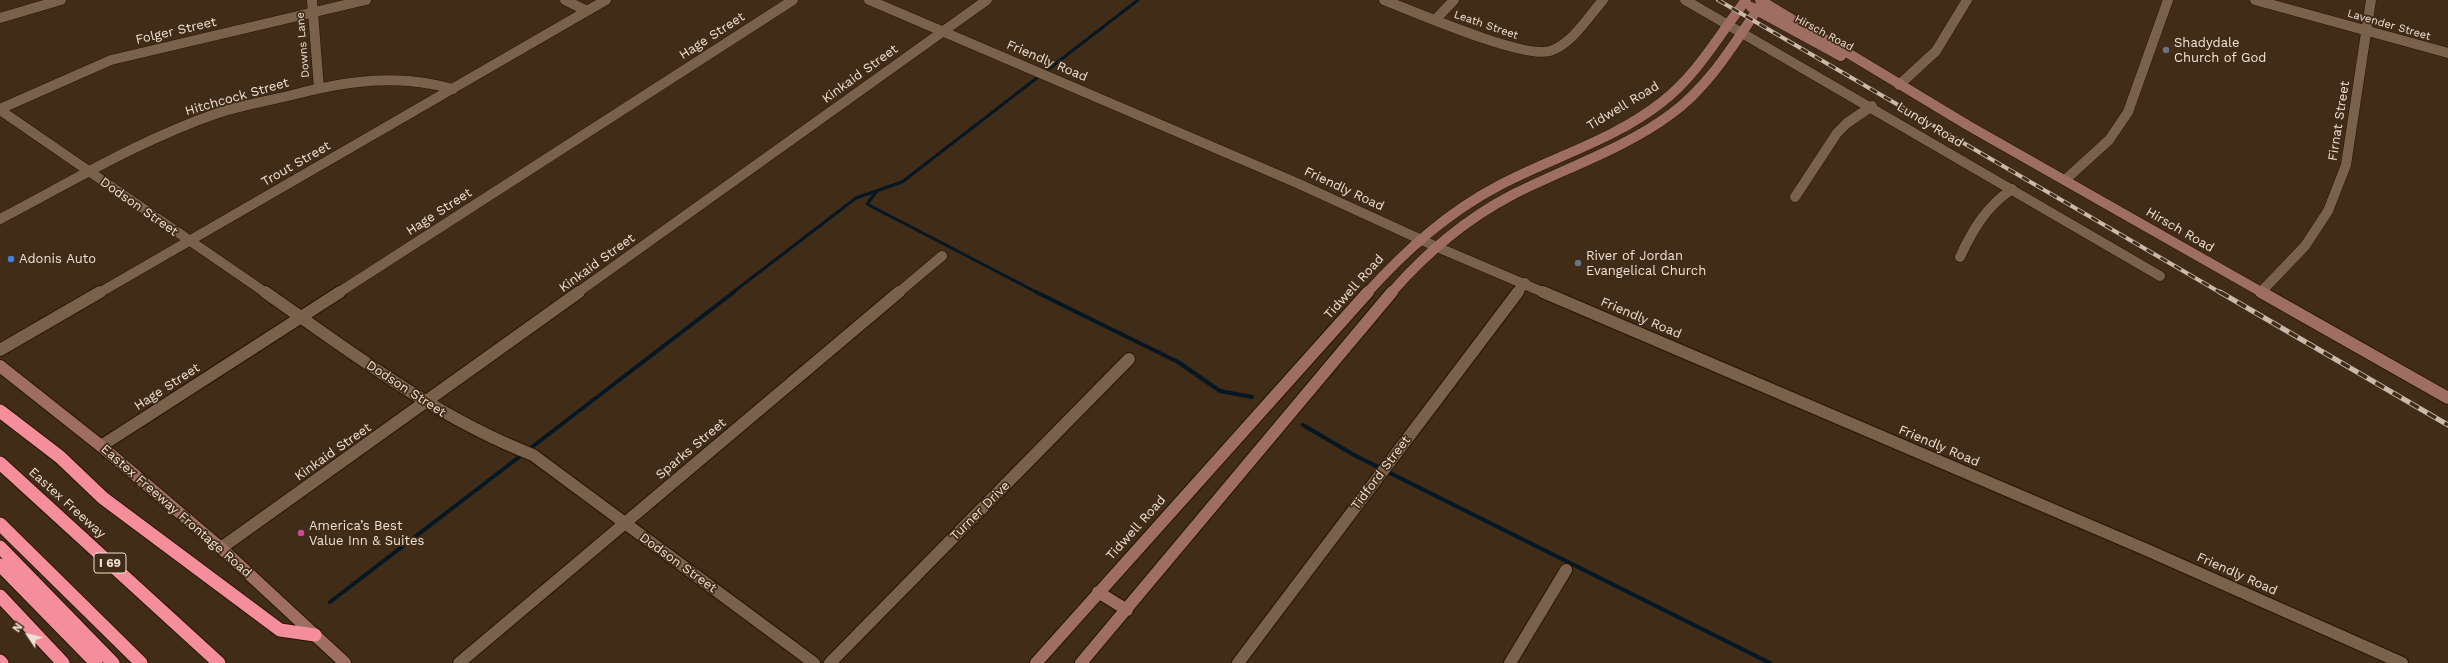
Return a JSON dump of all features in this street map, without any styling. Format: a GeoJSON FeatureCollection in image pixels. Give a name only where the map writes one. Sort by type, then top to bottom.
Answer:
{"type":"FeatureCollection","features":[{"type":"Feature","properties":{"kind":"highway"},"geometry":{"type":"LineString","coordinates":[[0,411],[60,458],[103,498],[280,630],[315,635]]}},
{"type":"Feature","properties":{"kind":"highway","name":"Eastex Freeway"},"geometry":{"type":"LineString","coordinates":[[0,463],[219,663]]}},
{"type":"Feature","properties":{"kind":"highway"},"geometry":{"type":"LineString","coordinates":[[0,524],[141,663]]}},
{"type":"Feature","properties":{"kind":"highway"},"geometry":{"type":"LineString","coordinates":[[0,547],[19,576],[96,663]]}},
{"type":"Feature","properties":{"kind":"highway"},"geometry":{"type":"LineString","coordinates":[[0,565],[19,576],[113,663]]}},
{"type":"Feature","properties":{"kind":"highway"},"geometry":{"type":"LineString","coordinates":[[0,596],[63,663]]}},
{"type":"Feature","properties":{"kind":"main road","name":"Tidwell Road"},"geometry":{"type":"LineString","coordinates":[[1036,663],[1394,263],[1419,239],[1500,185],[1612,131],[1660,103],[1676,90],[1700,63],[1728,26],[1743,1]]}},
{"type":"Feature","properties":{"kind":"main road","name":"Hirsch Road"},"geometry":{"type":"LineString","coordinates":[[1743,1],[1757,10],[1898,85],[2448,398]]}},
{"type":"Feature","properties":{"kind":"main road","name":"Hirsch Road"},"geometry":{"type":"LineString","coordinates":[[1763,1],[1898,85]]}},
{"type":"Feature","properties":{"kind":"main road"},"geometry":{"type":"LineString","coordinates":[[1082,663],[1335,357],[1416,264],[1458,230],[1511,196],[1645,131],[1674,111],[1708,79],[1742,33],[1763,1]]}},
{"type":"Feature","properties":{"kind":"main road"},"geometry":{"type":"LineString","coordinates":[[1660,103],[1674,111]]}},
{"type":"Feature","properties":{"kind":"main road"},"geometry":{"type":"LineString","coordinates":[[1550,162],[1560,171]]}},
{"type":"Feature","properties":{"kind":"main road"},"geometry":{"type":"LineString","coordinates":[[1318,349],[1335,357]]}},
{"type":"Feature","properties":{"kind":"main road","name":"Eastex Freeway Frontage Road"},"geometry":{"type":"LineString","coordinates":[[0,366],[101,446],[221,548],[345,663]]}},
{"type":"Feature","properties":{"kind":"main road"},"geometry":{"type":"LineString","coordinates":[[1098,592],[1127,610]]}},
{"type":"Feature","properties":{"kind":"street"},"geometry":{"type":"LineString","coordinates":[[0,18],[61,0]]}},
{"type":"Feature","properties":{"kind":"street","name":"Downs Lane"},"geometry":{"type":"LineString","coordinates":[[312,0],[319,88]]}},
{"type":"Feature","properties":{"kind":"street","name":"Folger Street"},"geometry":{"type":"LineString","coordinates":[[0,110],[111,60],[366,0]]}},
{"type":"Feature","properties":{"kind":"street"},"geometry":{"type":"LineString","coordinates":[[565,0],[588,11]]}},
{"type":"Feature","properties":{"kind":"street","name":"Trout Street"},"geometry":{"type":"LineString","coordinates":[[0,350],[606,0]]}},
{"type":"Feature","properties":{"kind":"street","name":"Hage Street"},"geometry":{"type":"LineString","coordinates":[[101,446],[793,0]]}},
{"type":"Feature","properties":{"kind":"street","name":"Friendly Road"},"geometry":{"type":"LineString","coordinates":[[869,0],[1297,183],[1437,247],[1526,283],[2147,550],[2402,663]]}},
{"type":"Feature","properties":{"kind":"street","name":"Kinkaid Street"},"geometry":{"type":"LineString","coordinates":[[221,548],[426,403],[987,0]]}},
{"type":"Feature","properties":{"kind":"street","name":"Leath Street"},"geometry":{"type":"LineString","coordinates":[[1384,0],[1528,51],[1550,51],[1559,46],[1603,0]]}},
{"type":"Feature","properties":{"kind":"street"},"geometry":{"type":"LineString","coordinates":[[1436,19],[1454,0]]}},
{"type":"Feature","properties":{"kind":"street","name":"Lundy Road"},"geometry":{"type":"LineString","coordinates":[[1685,0],[1728,26],[1872,106],[2160,276]]}},
{"type":"Feature","properties":{"kind":"street"},"geometry":{"type":"LineString","coordinates":[[1898,85],[1936,52],[1967,0]]}},
{"type":"Feature","properties":{"kind":"street"},"geometry":{"type":"LineString","coordinates":[[2065,180],[2109,140],[2122,123],[2128,112],[2168,0]]}},
{"type":"Feature","properties":{"kind":"street","name":"Lavender Street"},"geometry":{"type":"LineString","coordinates":[[2255,0],[2448,53]]}},
{"type":"Feature","properties":{"kind":"street","name":"Firnat Street"},"geometry":{"type":"LineString","coordinates":[[2261,292],[2305,246],[2328,211],[2346,165],[2371,0]]}},
{"type":"Feature","properties":{"kind":"street","name":"Hitchcock Street"},"geometry":{"type":"LineString","coordinates":[[0,219],[156,138],[200,119],[319,88],[364,80],[402,79],[433,83],[453,89]]}},
{"type":"Feature","properties":{"kind":"street"},"geometry":{"type":"LineString","coordinates":[[1795,197],[1837,133],[1847,123],[1872,106]]}},
{"type":"Feature","properties":{"kind":"street","name":"Dodson Street"},"geometry":{"type":"LineString","coordinates":[[0,110],[188,241],[426,403],[492,439],[520,449],[543,462],[624,524],[814,663]]}},
{"type":"Feature","properties":{"kind":"street"},"geometry":{"type":"LineString","coordinates":[[1960,257],[1978,218],[1991,204],[2012,189]]}},
{"type":"Feature","properties":{"kind":"street","name":"Sparks Street"},"geometry":{"type":"LineString","coordinates":[[459,663],[942,256]]}},
{"type":"Feature","properties":{"kind":"street","name":"Tidford Street"},"geometry":{"type":"LineString","coordinates":[[1238,663],[1526,283]]}},
{"type":"Feature","properties":{"kind":"street","name":"Turner Drive"},"geometry":{"type":"LineString","coordinates":[[830,663],[1129,359]]}},
{"type":"Feature","properties":{"kind":"street"},"geometry":{"type":"LineString","coordinates":[[1510,663],[1566,570]]}},
{"type":"Feature","properties":{"kind":"waterway"},"geometry":{"type":"LineString","coordinates":[[732,293],[856,198],[902,182],[1138,0]]}},
{"type":"Feature","properties":{"kind":"waterway"},"geometry":{"type":"LineString","coordinates":[[877,191],[867,204],[1037,293]]}},
{"type":"Feature","properties":{"kind":"waterway"},"geometry":{"type":"LineString","coordinates":[[528,450],[734,292]]}},
{"type":"Feature","properties":{"kind":"waterway"},"geometry":{"type":"LineString","coordinates":[[1037,293],[1178,362],[1220,391],[1252,397]]}},
{"type":"Feature","properties":{"kind":"waterway"},"geometry":{"type":"LineString","coordinates":[[1303,425],[1354,455],[1770,663]]}},
{"type":"Feature","properties":{"kind":"waterway"},"geometry":{"type":"LineString","coordinates":[[330,602],[523,454]]}},
{"type":"Feature","properties":{"kind":"railway"},"geometry":{"type":"LineString","coordinates":[[1718,0],[2221,293]]}},
{"type":"Feature","properties":{"kind":"railway"},"geometry":{"type":"LineString","coordinates":[[2220,292],[2448,425]]}},
{"type":"Feature","properties":{"kind":"place","name":"Shadydale Church of God"},"geometry":{"type":"Point","coordinates":[2166,50]}},
{"type":"Feature","properties":{"kind":"place","name":"Adonis Auto"},"geometry":{"type":"Point","coordinates":[11,259]}},
{"type":"Feature","properties":{"kind":"place","name":"River of Jordan Evangelical Church"},"geometry":{"type":"Point","coordinates":[1578,263]}},
{"type":"Feature","properties":{"kind":"place","name":"America’s Best Value Inn & Suites"},"geometry":{"type":"Point","coordinates":[301,533]}}]}
